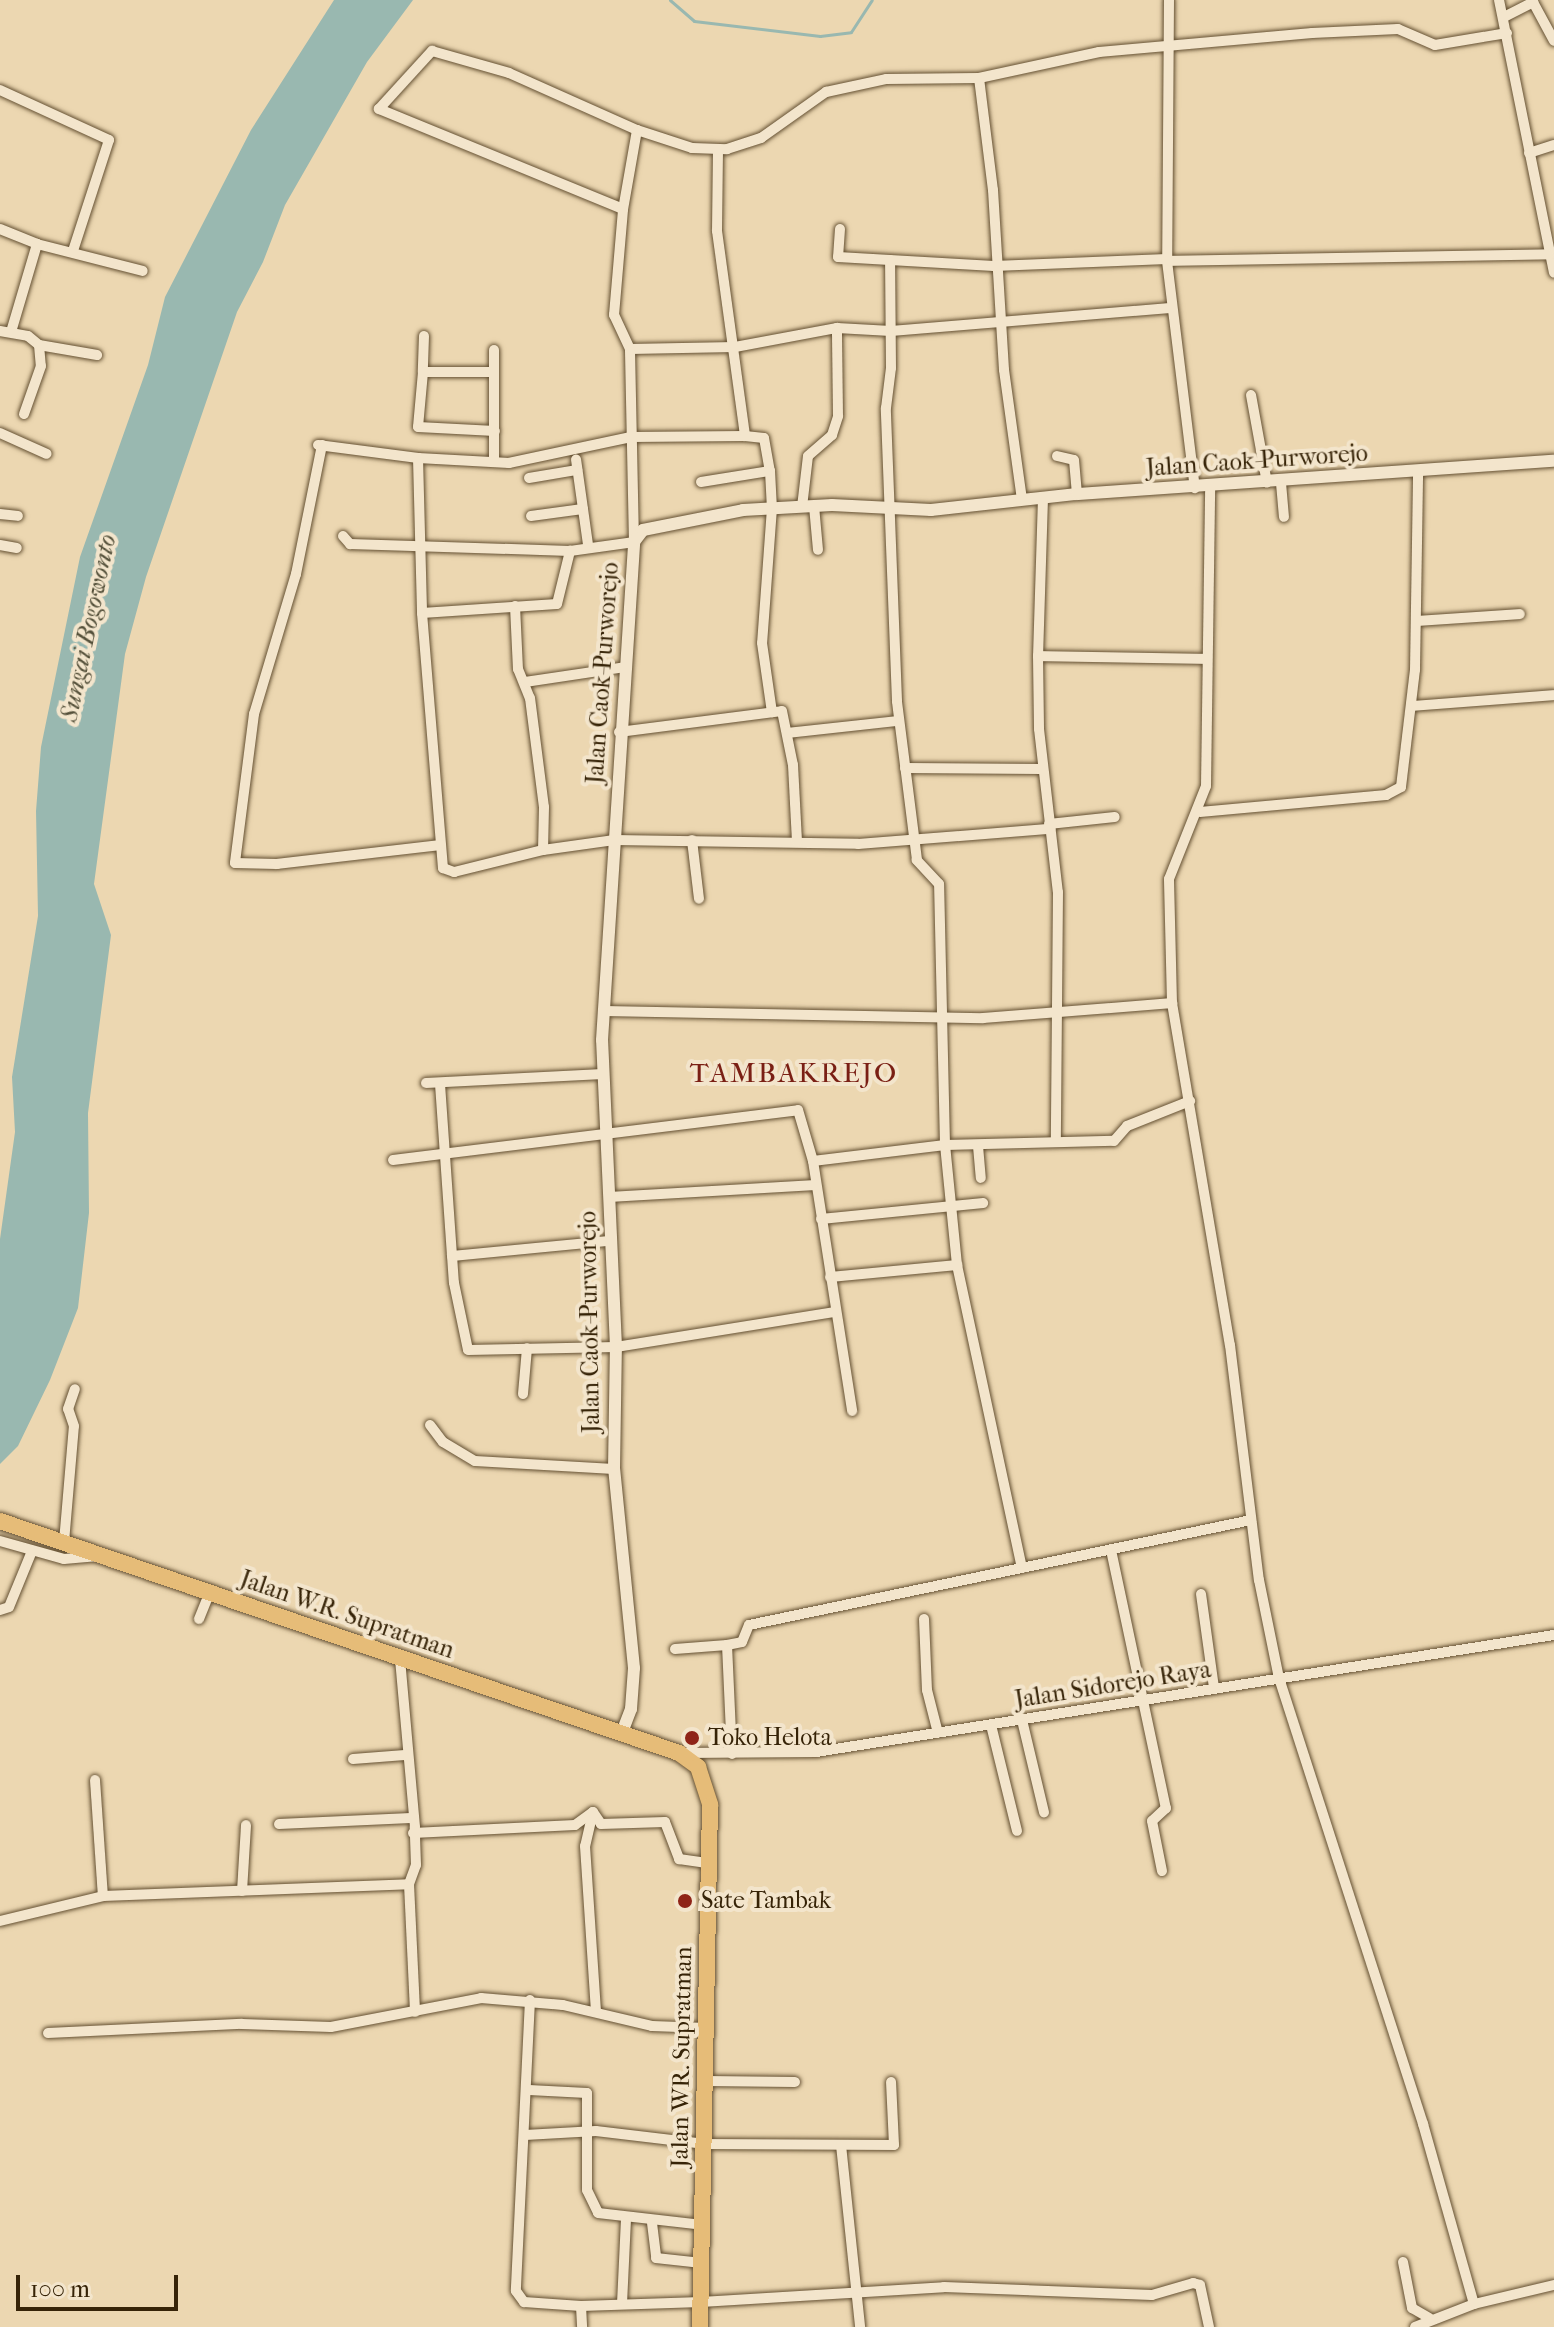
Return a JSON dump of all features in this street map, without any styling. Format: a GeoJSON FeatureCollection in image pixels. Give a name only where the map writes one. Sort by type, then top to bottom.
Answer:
{"type":"FeatureCollection","features":[{"type":"Feature","properties":{"kind":"main road","name":"Jalan W.R. Supratman"},"geometry":{"type":"LineString","coordinates":[[0,1521],[679,1753]]}},
{"type":"Feature","properties":{"kind":"main road","name":"Jalan WR. Supratman"},"geometry":{"type":"LineString","coordinates":[[679,1753],[698,1767],[707,1787],[709,1863],[700,2327]]}},
{"type":"Feature","properties":{"kind":"street"},"geometry":{"type":"LineString","coordinates":[[1169,0],[1167,260],[1170,308],[1195,488]]}},
{"type":"Feature","properties":{"kind":"street"},"geometry":{"type":"LineString","coordinates":[[1499,0],[1554,273]]}},
{"type":"Feature","properties":{"kind":"street"},"geometry":{"type":"LineString","coordinates":[[1504,17],[1533,2],[1554,41]]}},
{"type":"Feature","properties":{"kind":"street"},"geometry":{"type":"LineString","coordinates":[[623,209],[523,172],[379,109],[425,53],[439,51],[509,73],[637,130],[692,148],[718,150],[761,138],[834,89],[905,77],[979,78],[1068,56],[1388,29],[1435,45],[1507,33]]}},
{"type":"Feature","properties":{"kind":"street"},"geometry":{"type":"LineString","coordinates":[[979,78],[993,190],[994,266],[999,324],[1022,499]]}},
{"type":"Feature","properties":{"kind":"street"},"geometry":{"type":"LineString","coordinates":[[0,90],[109,140],[73,251]]}},
{"type":"Feature","properties":{"kind":"street"},"geometry":{"type":"LineString","coordinates":[[343,536],[350,544],[570,551],[588,546],[634,542],[630,349],[614,315],[623,209],[637,130]]}},
{"type":"Feature","properties":{"kind":"street"},"geometry":{"type":"LineString","coordinates":[[1529,153],[1554,145]]}},
{"type":"Feature","properties":{"kind":"street"},"geometry":{"type":"LineString","coordinates":[[718,150],[717,231],[745,436]]}},
{"type":"Feature","properties":{"kind":"street"},"geometry":{"type":"LineString","coordinates":[[0,229],[37,244],[143,271]]}},
{"type":"Feature","properties":{"kind":"street"},"geometry":{"type":"LineString","coordinates":[[840,229],[838,257],[994,266],[1549,254]]}},
{"type":"Feature","properties":{"kind":"street"},"geometry":{"type":"LineString","coordinates":[[37,244],[5,332],[39,345],[97,355]]}},
{"type":"Feature","properties":{"kind":"street"},"geometry":{"type":"LineString","coordinates":[[890,260],[891,331],[886,408],[898,721],[918,864],[934,873],[939,884],[945,1145],[957,1265],[1022,1568]]}},
{"type":"Feature","properties":{"kind":"street"},"geometry":{"type":"LineString","coordinates":[[630,349],[735,347],[837,328],[891,331],[1170,308]]}},
{"type":"Feature","properties":{"kind":"street"},"geometry":{"type":"LineString","coordinates":[[818,550],[808,506],[808,456],[832,435],[838,416],[837,328]]}},
{"type":"Feature","properties":{"kind":"street"},"geometry":{"type":"LineString","coordinates":[[424,336],[418,427],[495,431]]}},
{"type":"Feature","properties":{"kind":"street"},"geometry":{"type":"LineString","coordinates":[[24,414],[41,366],[39,345]]}},
{"type":"Feature","properties":{"kind":"street"},"geometry":{"type":"LineString","coordinates":[[494,350],[494,462]]}},
{"type":"Feature","properties":{"kind":"street"},"geometry":{"type":"LineString","coordinates":[[423,372],[494,372]]}},
{"type":"Feature","properties":{"kind":"street"},"geometry":{"type":"LineString","coordinates":[[1251,395],[1284,517]]}},
{"type":"Feature","properties":{"kind":"street"},"geometry":{"type":"LineString","coordinates":[[0,433],[47,454]]}},
{"type":"Feature","properties":{"kind":"street"},"geometry":{"type":"LineString","coordinates":[[440,845],[277,864],[235,863],[254,714],[296,574],[320,445],[418,458],[494,462],[631,437],[764,438],[772,508],[762,628],[772,712]]}},
{"type":"Feature","properties":{"kind":"street"},"geometry":{"type":"LineString","coordinates":[[1057,456],[1074,460],[1077,494]]}},
{"type":"Feature","properties":{"kind":"street"},"geometry":{"type":"LineString","coordinates":[[418,458],[422,613],[443,868],[454,872],[543,850],[614,840],[797,842],[914,839],[1115,817]]}},
{"type":"Feature","properties":{"kind":"street","name":"Jalan Caok-Purworejo"},"geometry":{"type":"LineString","coordinates":[[621,1735],[631,1709],[634,1668],[614,1469],[616,1347],[603,1074],[619,732],[634,542],[654,525],[772,508],[889,507],[931,510],[1077,494],[1274,483],[1554,461]]}},
{"type":"Feature","properties":{"kind":"street"},"geometry":{"type":"LineString","coordinates":[[529,478],[577,465],[588,546]]}},
{"type":"Feature","properties":{"kind":"street"},"geometry":{"type":"LineString","coordinates":[[701,482],[770,471]]}},
{"type":"Feature","properties":{"kind":"street"},"geometry":{"type":"LineString","coordinates":[[1200,812],[1394,792],[1401,787],[1412,706],[1418,621],[1418,472]]}},
{"type":"Feature","properties":{"kind":"street"},"geometry":{"type":"LineString","coordinates":[[1210,487],[1206,786],[1200,812],[1169,879],[1172,1003],[1230,1345],[1251,1520],[1279,1678],[1423,2124],[1456,2257],[1474,2304]]}},
{"type":"Feature","properties":{"kind":"street"},"geometry":{"type":"LineString","coordinates":[[1043,498],[1038,656],[1042,769],[1058,892],[1056,1142]]}},
{"type":"Feature","properties":{"kind":"street"},"geometry":{"type":"LineString","coordinates":[[531,516],[583,509]]}},
{"type":"Feature","properties":{"kind":"street"},"geometry":{"type":"LineString","coordinates":[[0,514],[18,516]]}},
{"type":"Feature","properties":{"kind":"street"},"geometry":{"type":"LineString","coordinates":[[0,545],[17,548]]}},
{"type":"Feature","properties":{"kind":"street"},"geometry":{"type":"LineString","coordinates":[[422,613],[557,604],[570,551]]}},
{"type":"Feature","properties":{"kind":"street"},"geometry":{"type":"LineString","coordinates":[[515,606],[518,669],[525,682],[544,807],[543,850]]}},
{"type":"Feature","properties":{"kind":"street"},"geometry":{"type":"LineString","coordinates":[[1418,621],[1520,614]]}},
{"type":"Feature","properties":{"kind":"street"},"geometry":{"type":"LineString","coordinates":[[1038,656],[1207,659]]}},
{"type":"Feature","properties":{"kind":"street"},"geometry":{"type":"LineString","coordinates":[[525,682],[625,667]]}},
{"type":"Feature","properties":{"kind":"street"},"geometry":{"type":"LineString","coordinates":[[1412,706],[1554,695]]}},
{"type":"Feature","properties":{"kind":"street"},"geometry":{"type":"LineString","coordinates":[[619,732],[782,711],[787,733],[797,842]]}},
{"type":"Feature","properties":{"kind":"street"},"geometry":{"type":"LineString","coordinates":[[787,733],[898,721]]}},
{"type":"Feature","properties":{"kind":"street"},"geometry":{"type":"LineString","coordinates":[[905,768],[1042,769]]}},
{"type":"Feature","properties":{"kind":"street"},"geometry":{"type":"LineString","coordinates":[[692,840],[699,899]]}},
{"type":"Feature","properties":{"kind":"street"},"geometry":{"type":"LineString","coordinates":[[604,1011],[1056,1015],[1172,1003]]}},
{"type":"Feature","properties":{"kind":"street"},"geometry":{"type":"LineString","coordinates":[[426,1083],[603,1074]]}},
{"type":"Feature","properties":{"kind":"street"},"geometry":{"type":"LineString","coordinates":[[440,1084],[452,1256],[468,1350],[616,1347],[835,1312]]}},
{"type":"Feature","properties":{"kind":"street"},"geometry":{"type":"LineString","coordinates":[[813,1161],[945,1145],[1114,1141],[1127,1126],[1190,1101]]}},
{"type":"Feature","properties":{"kind":"street"},"geometry":{"type":"LineString","coordinates":[[393,1160],[445,1151],[607,1135],[798,1110],[813,1161],[852,1411]]}},
{"type":"Feature","properties":{"kind":"street"},"geometry":{"type":"LineString","coordinates":[[978,1146],[981,1178]]}},
{"type":"Feature","properties":{"kind":"street"},"geometry":{"type":"LineString","coordinates":[[609,1197],[816,1185]]}},
{"type":"Feature","properties":{"kind":"street"},"geometry":{"type":"LineString","coordinates":[[821,1219],[983,1203]]}},
{"type":"Feature","properties":{"kind":"street"},"geometry":{"type":"LineString","coordinates":[[452,1256],[609,1241]]}},
{"type":"Feature","properties":{"kind":"street"},"geometry":{"type":"LineString","coordinates":[[830,1277],[957,1265]]}},
{"type":"Feature","properties":{"kind":"street"},"geometry":{"type":"LineString","coordinates":[[523,1394],[527,1348]]}},
{"type":"Feature","properties":{"kind":"street"},"geometry":{"type":"LineString","coordinates":[[64,1542],[74,1428],[68,1409],[75,1389]]}},
{"type":"Feature","properties":{"kind":"street"},"geometry":{"type":"LineString","coordinates":[[430,1425],[443,1442],[475,1461],[614,1469]]}},
{"type":"Feature","properties":{"kind":"street"},"geometry":{"type":"LineString","coordinates":[[675,1649],[742,1642],[749,1625],[1251,1520]]}},
{"type":"Feature","properties":{"kind":"street"},"geometry":{"type":"LineString","coordinates":[[0,1541],[32,1551],[86,1561],[103,1556]]}},
{"type":"Feature","properties":{"kind":"street"},"geometry":{"type":"LineString","coordinates":[[1111,1550],[1166,1808],[1152,1821],[1162,1871]]}},
{"type":"Feature","properties":{"kind":"street"},"geometry":{"type":"LineString","coordinates":[[0,1610],[9,1607],[32,1551]]}},
{"type":"Feature","properties":{"kind":"street"},"geometry":{"type":"LineString","coordinates":[[199,1619],[210,1592]]}},
{"type":"Feature","properties":{"kind":"street"},"geometry":{"type":"LineString","coordinates":[[1201,1594],[1214,1688]]}},
{"type":"Feature","properties":{"kind":"street"},"geometry":{"type":"LineString","coordinates":[[924,1619],[927,1690],[938,1733]]}},
{"type":"Feature","properties":{"kind":"street","name":"Jalan Sidorejo Raya"},"geometry":{"type":"LineString","coordinates":[[679,1753],[799,1754],[1554,1635]]}},
{"type":"Feature","properties":{"kind":"street"},"geometry":{"type":"LineString","coordinates":[[727,1645],[732,1754]]}},
{"type":"Feature","properties":{"kind":"street"},"geometry":{"type":"LineString","coordinates":[[400,1660],[405,1755],[416,1865],[409,1884],[415,2012]]}},
{"type":"Feature","properties":{"kind":"street"},"geometry":{"type":"LineString","coordinates":[[1022,1720],[1044,1812]]}},
{"type":"Feature","properties":{"kind":"street"},"geometry":{"type":"LineString","coordinates":[[991,1725],[1017,1831]]}},
{"type":"Feature","properties":{"kind":"street"},"geometry":{"type":"LineString","coordinates":[[353,1759],[405,1755]]}},
{"type":"Feature","properties":{"kind":"street"},"geometry":{"type":"LineString","coordinates":[[95,1780],[103,1896]]}},
{"type":"Feature","properties":{"kind":"street"},"geometry":{"type":"LineString","coordinates":[[593,1812],[601,1824],[665,1822],[679,1859],[709,1863]]}},
{"type":"Feature","properties":{"kind":"street"},"geometry":{"type":"LineString","coordinates":[[413,1833],[575,1825],[593,1812]]}},
{"type":"Feature","properties":{"kind":"street"},"geometry":{"type":"LineString","coordinates":[[593,1812],[585,1846],[596,2012]]}},
{"type":"Feature","properties":{"kind":"street"},"geometry":{"type":"LineString","coordinates":[[279,1824],[411,1818]]}},
{"type":"Feature","properties":{"kind":"street"},"geometry":{"type":"LineString","coordinates":[[242,1891],[246,1825]]}},
{"type":"Feature","properties":{"kind":"street"},"geometry":{"type":"LineString","coordinates":[[0,1921],[103,1896],[409,1884]]}},
{"type":"Feature","properties":{"kind":"street"},"geometry":{"type":"LineString","coordinates":[[48,2033],[242,2024],[331,2027],[481,1998],[530,2000],[652,2026],[706,2028]]}},
{"type":"Feature","properties":{"kind":"street"},"geometry":{"type":"LineString","coordinates":[[530,2000],[529,2090],[518,2298],[536,2306],[581,2306],[944,2287],[1152,2295],[1197,2284],[1209,2327]]}},
{"type":"Feature","properties":{"kind":"street"},"geometry":{"type":"LineString","coordinates":[[706,2081],[795,2082]]}},
{"type":"Feature","properties":{"kind":"street"},"geometry":{"type":"LineString","coordinates":[[525,2135],[588,2133],[705,2144],[896,2143],[891,2082]]}},
{"type":"Feature","properties":{"kind":"street"},"geometry":{"type":"LineString","coordinates":[[529,2090],[587,2093],[589,2198],[598,2213],[652,2223],[704,2225]]}},
{"type":"Feature","properties":{"kind":"street"},"geometry":{"type":"LineString","coordinates":[[841,2145],[854,2293],[860,2327]]}},
{"type":"Feature","properties":{"kind":"street"},"geometry":{"type":"LineString","coordinates":[[622,2304],[626,2220]]}},
{"type":"Feature","properties":{"kind":"street"},"geometry":{"type":"LineString","coordinates":[[652,2223],[656,2258],[702,2263]]}},
{"type":"Feature","properties":{"kind":"street"},"geometry":{"type":"LineString","coordinates":[[1403,2262],[1412,2308],[1429,2318]]}},
{"type":"Feature","properties":{"kind":"street"},"geometry":{"type":"LineString","coordinates":[[1415,2327],[1429,2318],[1474,2304],[1554,2285]]}},
{"type":"Feature","properties":{"kind":"street"},"geometry":{"type":"LineString","coordinates":[[581,2306],[582,2327]]}},
{"type":"Feature","properties":{"kind":"street"},"geometry":{"type":"LineString","coordinates":[[1450,2313],[1453,2327]]}},
{"type":"Feature","properties":{"kind":"water","name":"Sungai Bogowonto"},"geometry":{"type":"Polygon","coordinates":[[[334,0],[413,0],[367,62],[285,205],[263,262],[237,312],[146,577],[125,654],[94,884],[111,935],[88,1113],[89,1213],[78,1308],[50,1380],[18,1446],[0,1464],[0,1239],[15,1132],[12,1077],[38,916],[36,811],[41,747],[80,557],[148,365],[165,297],[251,130],[334,0]]]}},
{"type":"Feature","properties":{"kind":"waterway"},"geometry":{"type":"LineString","coordinates":[[670,0],[694,21],[820,36],[851,32],[872,0]]}},
{"type":"Feature","properties":{"kind":"place","name":"Toko Helota"},"geometry":{"type":"Point","coordinates":[692,1738]}},
{"type":"Feature","properties":{"kind":"place","name":"Sate Tambak"},"geometry":{"type":"Point","coordinates":[685,1901]}},
{"type":"Feature","properties":{"kind":"district","name":"TAMBAKREJO"},"geometry":{"type":"Point","coordinates":[794,1073]}}]}
